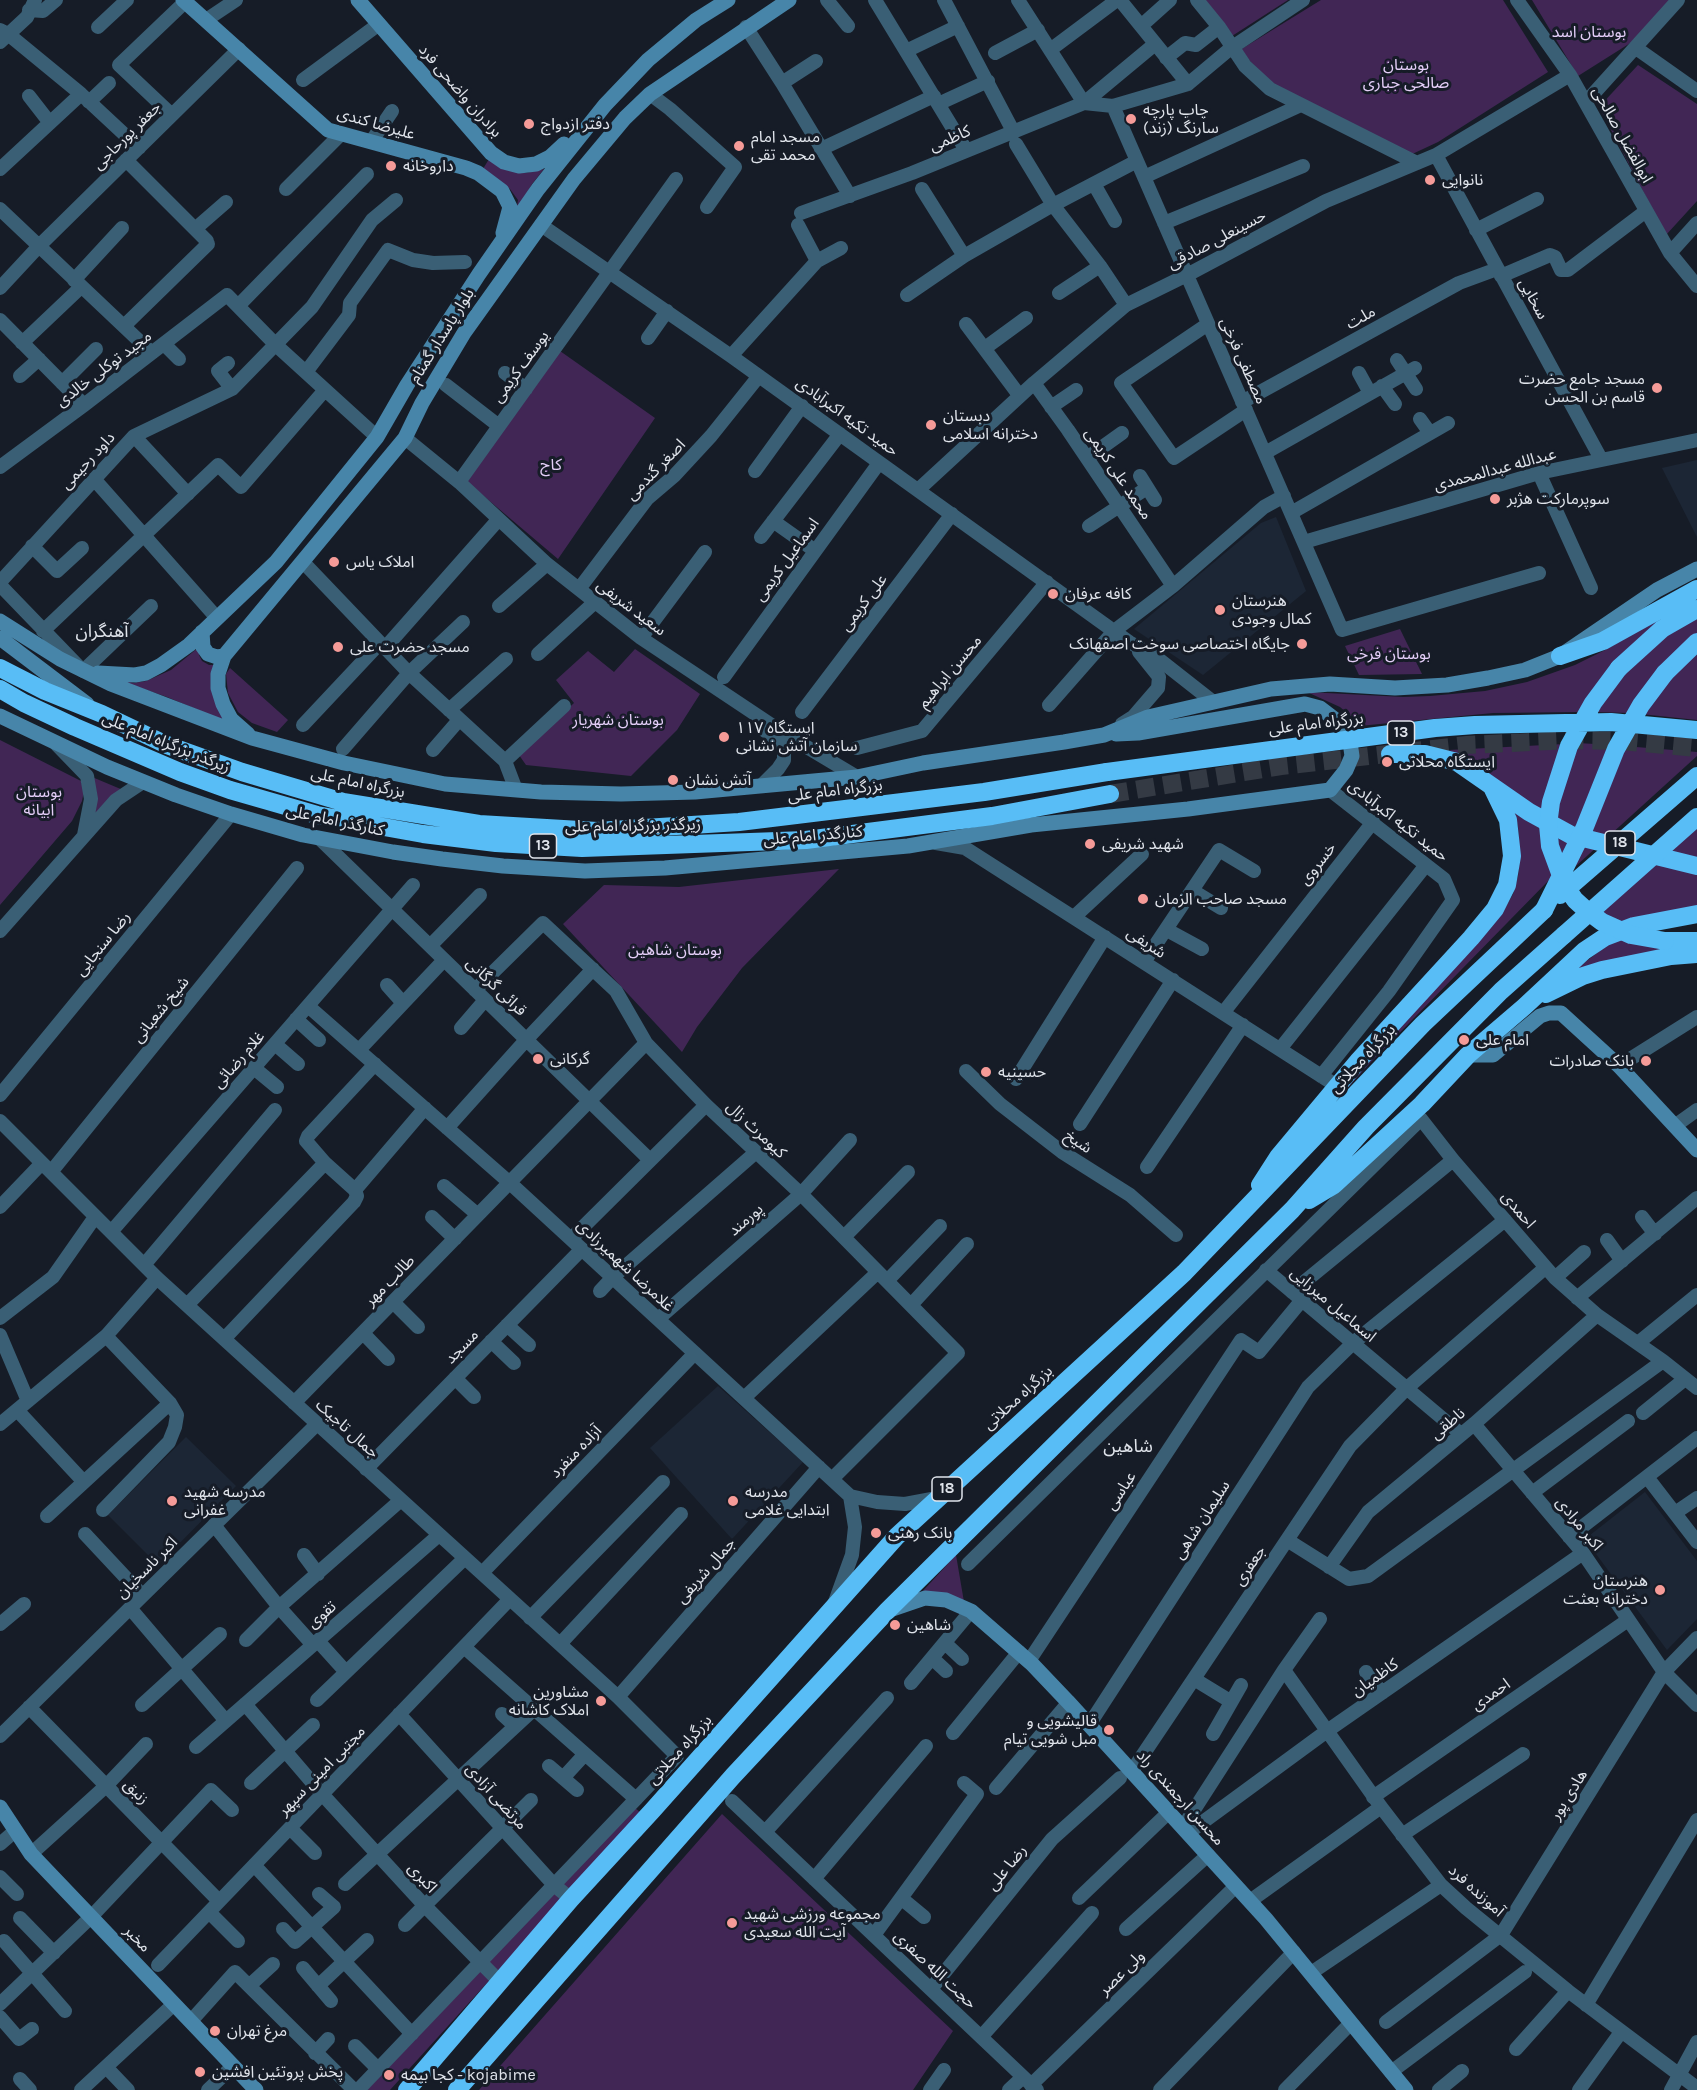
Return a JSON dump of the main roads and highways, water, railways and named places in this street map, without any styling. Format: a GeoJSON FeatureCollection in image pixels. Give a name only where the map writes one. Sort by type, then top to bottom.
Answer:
{"type":"FeatureCollection","features":[{"type":"Feature","properties":{"kind":"highway"},"geometry":{"type":"LineString","coordinates":[[1560,656],[1603,640],[1697,589]]}},
{"type":"Feature","properties":{"kind":"highway"},"geometry":{"type":"LineString","coordinates":[[1697,609],[1662,628],[1619,668],[1593,703],[1569,746],[1551,802],[1548,836],[1551,852],[1564,884],[1575,900],[1602,922],[1631,935],[1665,941],[1697,940]]}},
{"type":"Feature","properties":{"kind":"highway"},"geometry":{"type":"LineString","coordinates":[[1544,910],[1580,837],[1616,749],[1641,705],[1665,673],[1697,642]]}},
{"type":"Feature","properties":{"kind":"highway","name":"بزرگراه امام علی"},"geometry":{"type":"LineString","coordinates":[[0,668],[45,691],[102,714],[167,745],[253,776],[343,802],[479,824],[597,831],[740,822],[984,792],[1107,772],[1435,728],[1611,722],[1697,730]]}},
{"type":"Feature","properties":{"kind":"highway","name":"زیرگذر بزرگراه امام علی"},"geometry":{"type":"LineString","coordinates":[[0,689],[75,727],[180,772],[230,790],[317,814],[423,834],[496,843],[582,848],[806,840],[992,816],[1110,794]]}},
{"type":"Feature","properties":{"kind":"highway"},"geometry":{"type":"LineString","coordinates":[[1390,754],[1425,754],[1457,762],[1473,771],[1492,788],[1571,835],[1697,866]]}},
{"type":"Feature","properties":{"kind":"highway","name":"بزرگراه محلاتی"},"geometry":{"type":"LineString","coordinates":[[407,2090],[571,1899],[897,1536],[1184,1273],[1236,1222],[1424,1024],[1527,926],[1697,776]]}},
{"type":"Feature","properties":{"kind":"highway"},"geometry":{"type":"LineString","coordinates":[[1236,1222],[1278,1157],[1337,1086],[1495,909],[1507,885],[1511,870],[1511,844],[1508,820],[1492,788]]}},
{"type":"Feature","properties":{"kind":"highway","name":"18"},"geometry":{"type":"LineString","coordinates":[[456,2090],[733,1776],[887,1611],[1292,1210],[1366,1127],[1493,999],[1697,817]]}},
{"type":"Feature","properties":{"kind":"highway"},"geometry":{"type":"LineString","coordinates":[[1292,1210],[1334,1185],[1421,1112],[1468,1055],[1524,1007],[1576,957],[1605,937],[1634,926],[1697,914]]}},
{"type":"Feature","properties":{"kind":"highway"},"geometry":{"type":"LineString","coordinates":[[1524,1007],[1559,986],[1583,976],[1635,963],[1697,954]]}},
{"type":"Feature","properties":{"kind":"main road","name":"برادران واضحی فرد"},"geometry":{"type":"LineString","coordinates":[[358,0],[480,141],[504,162],[519,166],[536,164],[550,157],[605,105]]}},
{"type":"Feature","properties":{"kind":"main road","name":"بلوار پاسدار گمنام"},"geometry":{"type":"LineString","coordinates":[[83,671],[124,675],[146,673],[168,661],[202,632],[281,556],[377,437],[406,385],[496,249],[538,189],[605,105],[648,60],[696,20],[728,0]]}},
{"type":"Feature","properties":{"kind":"main road","name":"بلوار پاسدار گمنام"},"geometry":{"type":"LineString","coordinates":[[252,738],[231,719],[223,704],[218,688],[218,674],[224,656],[405,438],[422,403],[464,333],[588,161],[625,118],[650,94],[789,0]]}},
{"type":"Feature","properties":{"kind":"main road","name":"علیرضا کندی"},"geometry":{"type":"LineString","coordinates":[[184,1],[328,130],[466,168],[478,173],[502,191],[510,207],[505,229],[496,249]]}},
{"type":"Feature","properties":{"kind":"main road"},"geometry":{"type":"LineString","coordinates":[[466,168],[476,165],[482,158],[480,141]]}},
{"type":"Feature","properties":{"kind":"main road"},"geometry":{"type":"LineString","coordinates":[[0,621],[83,671],[121,688],[252,738],[344,763],[445,784],[516,790],[695,792],[857,777],[923,763],[1104,735],[1148,717],[1271,689],[1330,684],[1395,688],[1448,685],[1525,670],[1560,656],[1657,590],[1697,569]]}},
{"type":"Feature","properties":{"kind":"main road"},"geometry":{"type":"LineString","coordinates":[[202,632],[203,647],[208,654],[217,657],[224,656]]}},
{"type":"Feature","properties":{"kind":"main road"},"geometry":{"type":"LineString","coordinates":[[0,638],[102,714]]}},
{"type":"Feature","properties":{"kind":"main road","name":"کنارگذر امام علی"},"geometry":{"type":"LineString","coordinates":[[0,716],[143,782],[231,814],[319,838],[442,859],[503,866],[585,871],[664,868],[908,846],[1031,825],[1330,790],[1346,770],[1352,756],[1348,735],[1330,714],[1320,708],[1305,704],[1138,733],[1104,735]]}},
{"type":"Feature","properties":{"kind":"main road"},"geometry":{"type":"LineString","coordinates":[[1468,1055],[1493,1055],[1540,1016],[1561,1013],[1619,1066],[1697,1150]]}},
{"type":"Feature","properties":{"kind":"main road","name":"محسن ارجمندی راد"},"geometry":{"type":"LineString","coordinates":[[887,1611],[925,1598],[946,1600],[971,1611],[1024,1657],[1069,1702],[1126,1774],[1169,1812],[1250,1901],[1311,1973],[1398,2084]]}},
{"type":"Feature","properties":{"kind":"main road","name":"مخبر"},"geometry":{"type":"LineString","coordinates":[[0,1806],[31,1854],[256,2090]]}},
{"type":"Feature","properties":{"kind":"tunnel"},"geometry":{"type":"LineString","coordinates":[[1110,794],[1281,766],[1467,745],[1573,740],[1622,741],[1697,748]]}},
{"type":"Feature","properties":{"kind":"place","name":"چاپ پارچه سارنگ (زند)"},"geometry":{"type":"Point","coordinates":[1131,119]}},
{"type":"Feature","properties":{"kind":"place","name":"دفتر ازدواج"},"geometry":{"type":"Point","coordinates":[529,124]}},
{"type":"Feature","properties":{"kind":"place","name":"مسجد امام محمد تقی"},"geometry":{"type":"Point","coordinates":[739,146]}},
{"type":"Feature","properties":{"kind":"place","name":"داروخانه"},"geometry":{"type":"Point","coordinates":[391,166]}},
{"type":"Feature","properties":{"kind":"place","name":"نانوایی"},"geometry":{"type":"Point","coordinates":[1430,180]}},
{"type":"Feature","properties":{"kind":"place","name":"مسجد جامع حضرت قاسم بن الحسن"},"geometry":{"type":"Point","coordinates":[1657,388]}},
{"type":"Feature","properties":{"kind":"place","name":"دبستان دخترانه اسلامی"},"geometry":{"type":"Point","coordinates":[931,425]}},
{"type":"Feature","properties":{"kind":"place","name":"سوپرمارکت هژبر"},"geometry":{"type":"Point","coordinates":[1495,499]}},
{"type":"Feature","properties":{"kind":"place","name":"املاک یاس"},"geometry":{"type":"Point","coordinates":[334,562]}},
{"type":"Feature","properties":{"kind":"place","name":"کافه عرفان"},"geometry":{"type":"Point","coordinates":[1053,594]}},
{"type":"Feature","properties":{"kind":"place","name":"هنرستان کمال وجودی"},"geometry":{"type":"Point","coordinates":[1220,610]}},
{"type":"Feature","properties":{"kind":"place","name":"جایگاه اختصاصی سوخت اصفهانک"},"geometry":{"type":"Point","coordinates":[1302,644]}},
{"type":"Feature","properties":{"kind":"place","name":"مسجد حضرت علی"},"geometry":{"type":"Point","coordinates":[338,647]}},
{"type":"Feature","properties":{"kind":"place","name":"ایستگاه ۱۱۷ سازمان آتش نشانی"},"geometry":{"type":"Point","coordinates":[724,737]}},
{"type":"Feature","properties":{"kind":"place","name":"ایستگاه محلاتی"},"geometry":{"type":"Point","coordinates":[1387,762]}},
{"type":"Feature","properties":{"kind":"place","name":"آتش نشان"},"geometry":{"type":"Point","coordinates":[673,780]}},
{"type":"Feature","properties":{"kind":"place","name":"شهید شریفی"},"geometry":{"type":"Point","coordinates":[1090,844]}},
{"type":"Feature","properties":{"kind":"place","name":"مسجد صاحب الزمان"},"geometry":{"type":"Point","coordinates":[1143,899]}},
{"type":"Feature","properties":{"kind":"place","name":"امام علی"},"geometry":{"type":"Point","coordinates":[1464,1040]}},
{"type":"Feature","properties":{"kind":"place","name":"گرکانی"},"geometry":{"type":"Point","coordinates":[538,1059]}},
{"type":"Feature","properties":{"kind":"place","name":"بانک صادرات"},"geometry":{"type":"Point","coordinates":[1646,1061]}},
{"type":"Feature","properties":{"kind":"place","name":"حسینیه"},"geometry":{"type":"Point","coordinates":[986,1072]}},
{"type":"Feature","properties":{"kind":"place","name":"مدرسه شهید غفرانی"},"geometry":{"type":"Point","coordinates":[172,1501]}},
{"type":"Feature","properties":{"kind":"place","name":"مدرسه ابتدایی غلامی"},"geometry":{"type":"Point","coordinates":[733,1501]}},
{"type":"Feature","properties":{"kind":"place","name":"بانک رهنی"},"geometry":{"type":"Point","coordinates":[876,1533]}},
{"type":"Feature","properties":{"kind":"place","name":"هنرستان دخترانه بعثت"},"geometry":{"type":"Point","coordinates":[1660,1590]}},
{"type":"Feature","properties":{"kind":"place","name":"شاهین"},"geometry":{"type":"Point","coordinates":[895,1625]}},
{"type":"Feature","properties":{"kind":"place","name":"مشاورین املاک کاشانه"},"geometry":{"type":"Point","coordinates":[601,1701]}},
{"type":"Feature","properties":{"kind":"place","name":"قالیشویی و مبل شویی تیام"},"geometry":{"type":"Point","coordinates":[1109,1730]}},
{"type":"Feature","properties":{"kind":"place","name":"مجموعه ورزشی شهید آیت‌ الله سعیدی"},"geometry":{"type":"Point","coordinates":[732,1923]}},
{"type":"Feature","properties":{"kind":"place","name":"مرغ تهران"},"geometry":{"type":"Point","coordinates":[215,2031]}},
{"type":"Feature","properties":{"kind":"place","name":"پخش پروتئین افشین"},"geometry":{"type":"Point","coordinates":[200,2072]}},
{"type":"Feature","properties":{"kind":"place","name":"کجا بیمه - kojabime"},"geometry":{"type":"Point","coordinates":[389,2075]}},
{"type":"Feature","properties":{"kind":"district","name":"آهنگران"},"geometry":{"type":"Point","coordinates":[102,632]}},
{"type":"Feature","properties":{"kind":"district","name":"شاهین"},"geometry":{"type":"Point","coordinates":[1128,1447]}},
{"type":"Feature","properties":{"kind":"park label","name":"بوستان اسد"},"geometry":{"type":"Point","coordinates":[1589,32]}},
{"type":"Feature","properties":{"kind":"park label","name":"بوستان صالحی جباری"},"geometry":{"type":"Point","coordinates":[1406,74]}},
{"type":"Feature","properties":{"kind":"park label","name":"کاج"},"geometry":{"type":"Point","coordinates":[551,465]}},
{"type":"Feature","properties":{"kind":"park label","name":"بوستان فرخی"},"geometry":{"type":"Point","coordinates":[1389,654]}},
{"type":"Feature","properties":{"kind":"park label","name":"بوستان شهریار"},"geometry":{"type":"Point","coordinates":[618,720]}},
{"type":"Feature","properties":{"kind":"park label","name":"بوستان ابیانه"},"geometry":{"type":"Point","coordinates":[39,801]}},
{"type":"Feature","properties":{"kind":"park label","name":"بوستان شاهین"},"geometry":{"type":"Point","coordinates":[675,950]}}]}
